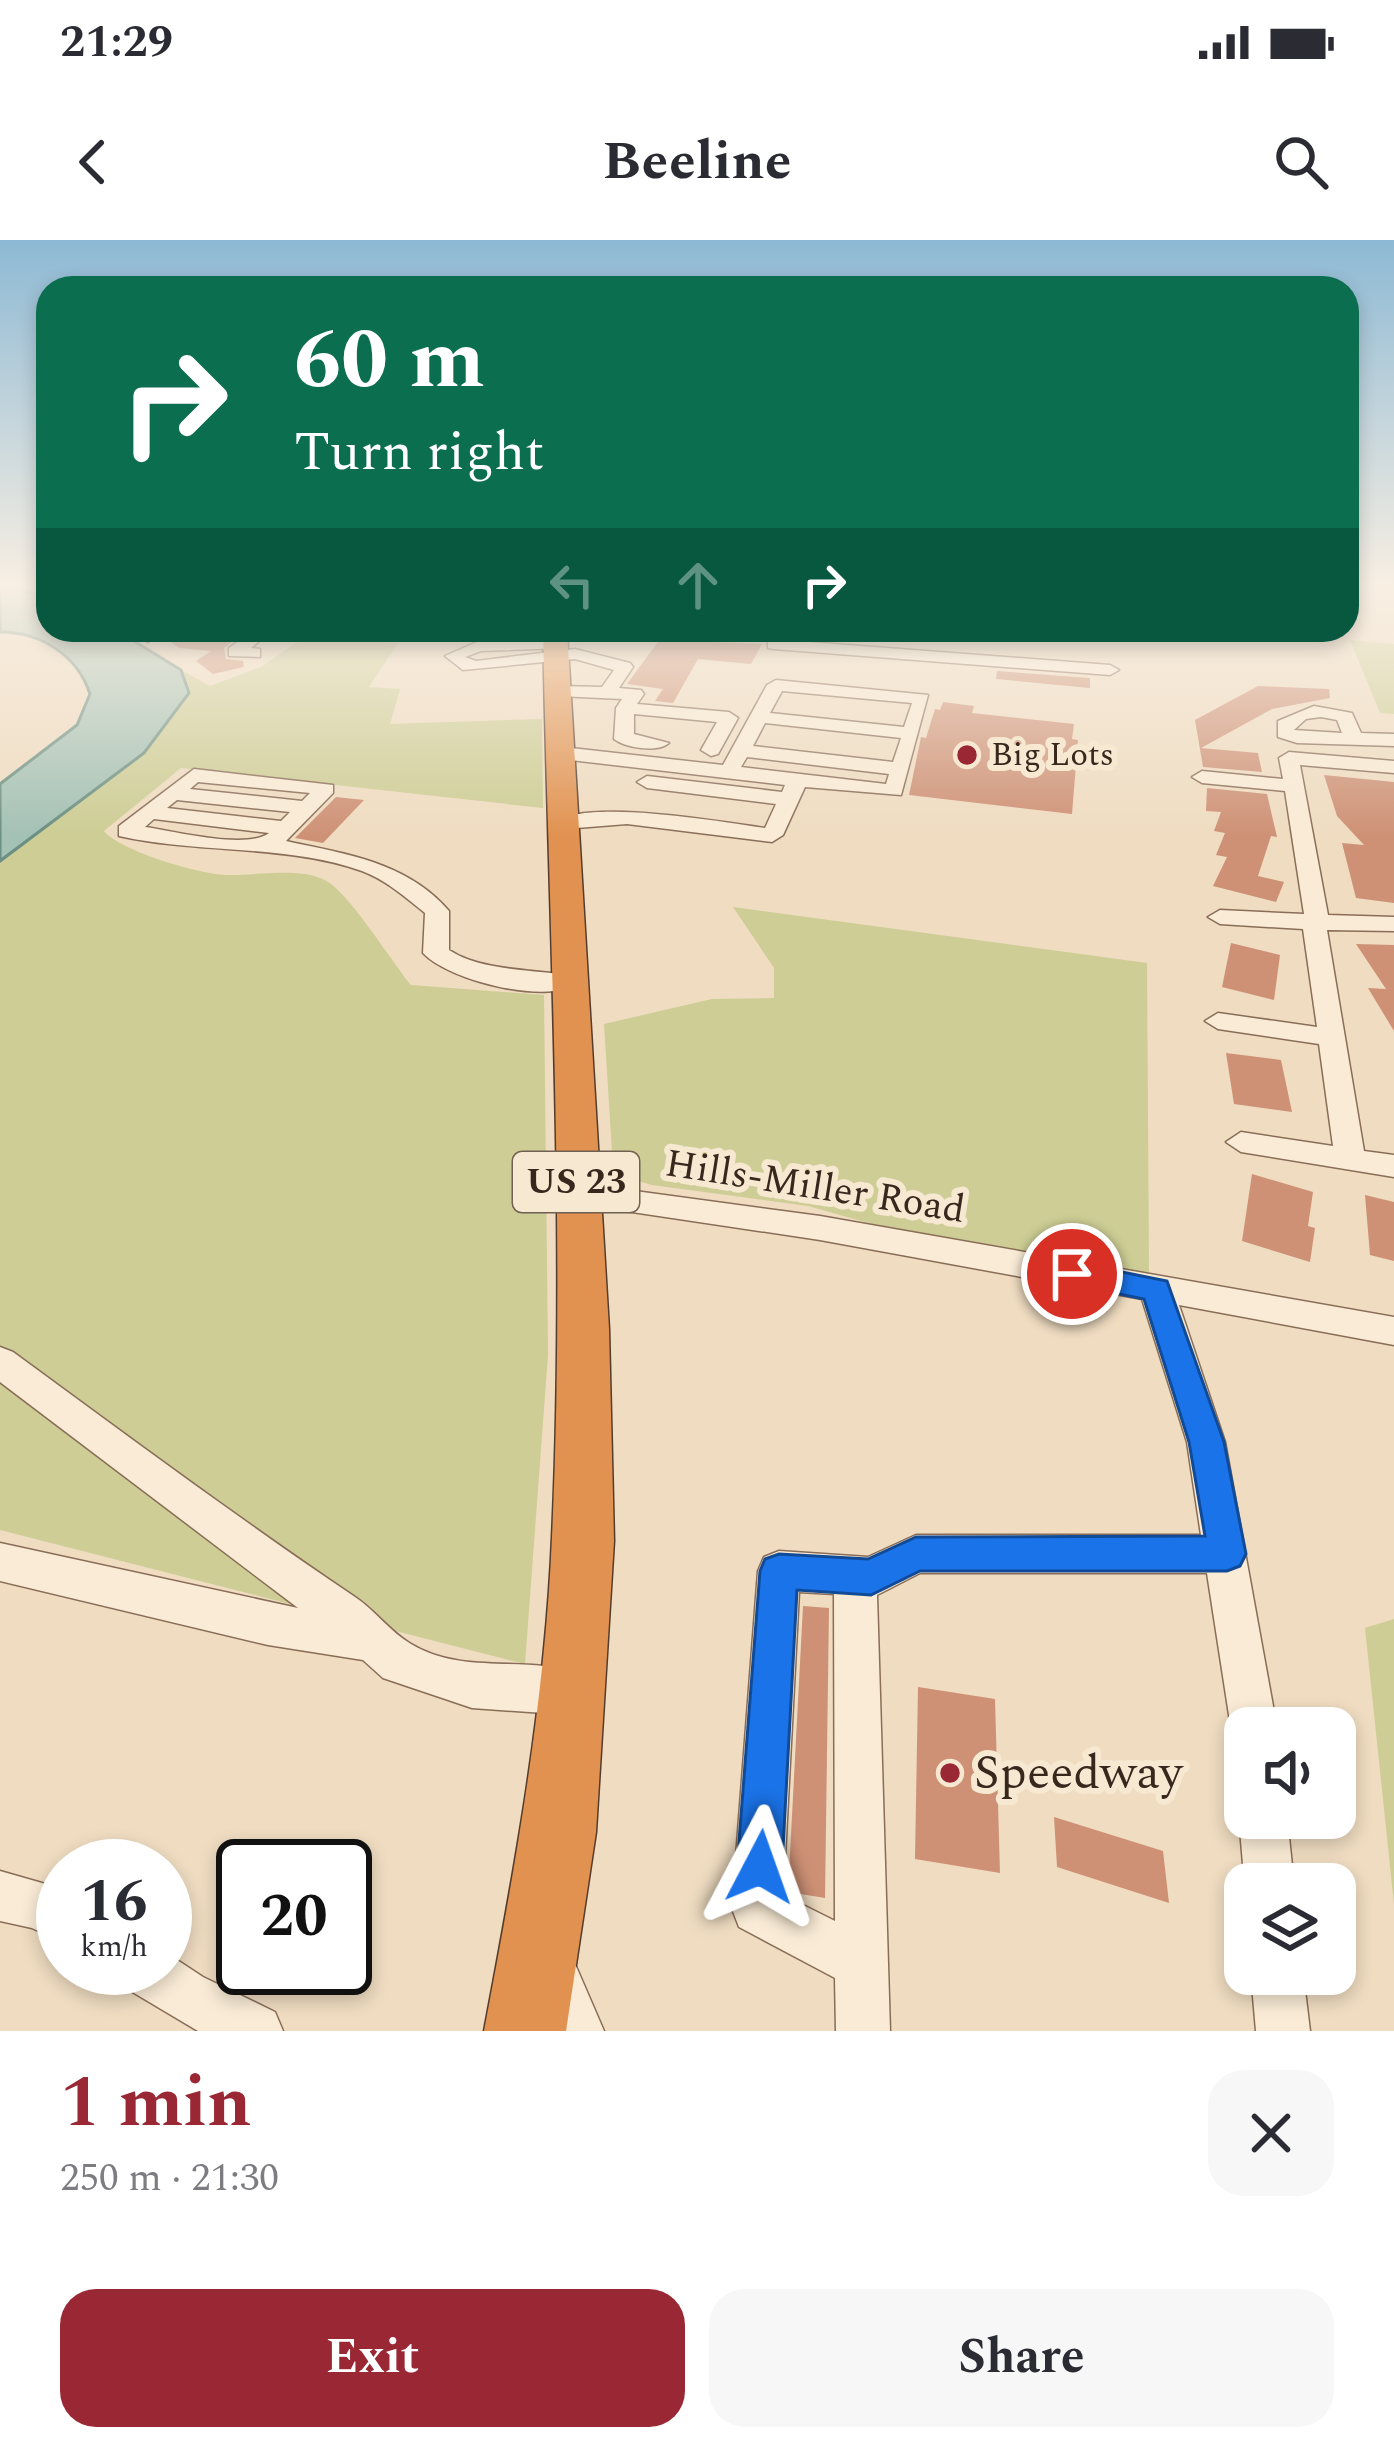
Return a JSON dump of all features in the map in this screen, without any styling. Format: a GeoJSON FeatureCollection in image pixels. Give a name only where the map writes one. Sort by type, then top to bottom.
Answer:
{"type":"FeatureCollection","features":[{"type":"Feature","properties":{"kind":"highway","name":"US 23"},"geometry":{"type":"LineString","coordinates":[[533,2028],[574,1692],[585,1420],[557,670]]}},
{"type":"Feature","properties":{"kind":"street"},"geometry":{"type":"LineString","coordinates":[[608,692],[622,670]]}},
{"type":"Feature","properties":{"kind":"street"},"geometry":{"type":"LineString","coordinates":[[861,670],[916,674],[964,670]]}},
{"type":"Feature","properties":{"kind":"street"},"geometry":{"type":"LineString","coordinates":[[1079,670],[1110,675]]}},
{"type":"Feature","properties":{"kind":"street"},"geometry":{"type":"LineString","coordinates":[[646,782],[894,791],[922,699],[776,685],[730,770]]}},
{"type":"Feature","properties":{"kind":"street"},"geometry":{"type":"LineString","coordinates":[[558,692],[635,694],[625,708],[624,739],[707,759],[794,789]]}},
{"type":"Feature","properties":{"kind":"street"},"geometry":{"type":"LineString","coordinates":[[625,708],[729,718],[707,759]]}},
{"type":"Feature","properties":{"kind":"street"},"geometry":{"type":"LineString","coordinates":[[754,725],[909,742]]}},
{"type":"Feature","properties":{"kind":"street"},"geometry":{"type":"LineString","coordinates":[[754,725],[909,742]]}},
{"type":"Feature","properties":{"kind":"street"},"geometry":{"type":"LineString","coordinates":[[1352,735],[1394,740]]}},
{"type":"Feature","properties":{"kind":"street"},"geometry":{"type":"LineString","coordinates":[[562,753],[659,762],[707,759]]}},
{"type":"Feature","properties":{"kind":"street"},"geometry":{"type":"LineString","coordinates":[[1350,1156],[1314,922],[1318,907],[1289,758],[1394,767]]}},
{"type":"Feature","properties":{"kind":"street"},"geometry":{"type":"LineString","coordinates":[[627,818],[622,806],[659,762]]}},
{"type":"Feature","properties":{"kind":"street"},"geometry":{"type":"LineString","coordinates":[[278,836],[326,789],[201,774],[189,776],[148,812],[278,836],[349,860],[398,880],[436,911],[436,953],[450,964],[534,983],[569,981]]}},
{"type":"Feature","properties":{"kind":"street"},"geometry":{"type":"LineString","coordinates":[[1202,777],[1295,786]]}},
{"type":"Feature","properties":{"kind":"street"},"geometry":{"type":"LineString","coordinates":[[564,823],[627,818],[772,835],[794,789]]}},
{"type":"Feature","properties":{"kind":"street"},"geometry":{"type":"LineString","coordinates":[[1220,917],[1394,924]]}},
{"type":"Feature","properties":{"kind":"street"},"geometry":{"type":"LineString","coordinates":[[1218,1021],[1332,1038]]}},
{"type":"Feature","properties":{"kind":"street"},"geometry":{"type":"LineString","coordinates":[[1241,1142],[1394,1166]]}},
{"type":"Feature","properties":{"kind":"street","name":"Hills-Miller Road"},"geometry":{"type":"LineString","coordinates":[[576,1194],[820,1228],[1394,1331]]}},
{"type":"Feature","properties":{"kind":"street"},"geometry":{"type":"LineString","coordinates":[[1156,1289],[1206,1442],[1251,1707]]}},
{"type":"Feature","properties":{"kind":"street"},"geometry":{"type":"LineString","coordinates":[[0,1362],[399,1663],[472,1686],[574,1692]]}},
{"type":"Feature","properties":{"kind":"street"},"geometry":{"type":"LineString","coordinates":[[861,1963],[757,1909],[779,1571],[871,1577],[916,1554],[1227,1554]]}},
{"type":"Feature","properties":{"kind":"street"},"geometry":{"type":"LineString","coordinates":[[0,1562],[268,1624],[373,1640]]}},
{"type":"Feature","properties":{"kind":"street"},"geometry":{"type":"LineString","coordinates":[[855,1576],[863,2031]]}},
{"type":"Feature","properties":{"kind":"street"},"geometry":{"type":"LineString","coordinates":[[0,1896],[36,1903]]}},
{"type":"Feature","properties":{"kind":"street"},"geometry":{"type":"LineString","coordinates":[[182,1995],[256,2031]]}},
{"type":"Feature","properties":{"kind":"street"},"geometry":{"type":"LineString","coordinates":[[1279,1995],[1283,2031]]}},
{"type":"Feature","properties":{"kind":"green space"},"geometry":{"type":"Polygon","coordinates":[[[181,670],[210,686],[254,670],[380,670],[369,687],[400,689],[390,724],[542,719],[543,808],[181,768],[104,831],[143,853],[198,871],[292,873],[328,882],[359,914],[411,985],[544,995],[548,1355],[525,1664],[0,1530],[0,861],[144,753],[189,693],[181,670]]]}},
{"type":"Feature","properties":{"kind":"green space"},"geometry":{"type":"Polygon","coordinates":[[[1362,670],[1394,670],[1394,714],[1380,713],[1362,670]]]}},
{"type":"Feature","properties":{"kind":"green space"},"geometry":{"type":"Polygon","coordinates":[[[733,907],[1147,963],[1149,1276],[897,1231],[808,1206],[652,1185],[627,1178],[613,1167],[604,1024],[712,999],[774,998],[774,968],[733,907]]]}},
{"type":"Feature","properties":{"kind":"green space"},"geometry":{"type":"Polygon","coordinates":[[[1394,1619],[1394,1904],[1365,1628],[1394,1619]]]}},
{"type":"Feature","properties":{"kind":"shaded area"},"geometry":{"type":"Polygon","coordinates":[[[77,670],[180,670],[189,693],[144,753],[0,861],[0,784],[77,725],[90,694],[77,670]]]}},
{"type":"Feature","properties":{"kind":"building"},"geometry":{"type":"Polygon","coordinates":[[[638,670],[692,670],[673,703],[655,701],[663,689],[627,684],[638,670]]]}},
{"type":"Feature","properties":{"kind":"building"},"geometry":{"type":"Polygon","coordinates":[[[997,671],[1090,678],[1090,688],[996,679],[997,671]]]}},
{"type":"Feature","properties":{"kind":"building"},"geometry":{"type":"Polygon","coordinates":[[[1258,686],[1329,689],[1330,698],[1272,709],[1201,748],[1258,753],[1262,772],[1203,767],[1195,720],[1258,686]]]}},
{"type":"Feature","properties":{"kind":"building"},"geometry":{"type":"Polygon","coordinates":[[[943,702],[974,706],[972,713],[1074,724],[1072,739],[1078,740],[1072,814],[909,795],[921,737],[926,738],[935,709],[940,710],[943,702]]]}},
{"type":"Feature","properties":{"kind":"building"},"geometry":{"type":"Polygon","coordinates":[[[1324,775],[1394,782],[1394,903],[1356,898],[1342,843],[1364,845],[1337,816],[1324,775]]]}},
{"type":"Feature","properties":{"kind":"building"},"geometry":{"type":"Polygon","coordinates":[[[1207,788],[1267,794],[1277,837],[1271,836],[1258,876],[1284,882],[1276,902],[1213,886],[1227,857],[1216,855],[1225,833],[1214,831],[1221,812],[1206,811],[1207,788]]]}},
{"type":"Feature","properties":{"kind":"building"},"geometry":{"type":"Polygon","coordinates":[[[336,797],[364,800],[323,843],[295,838],[336,797]]]}},
{"type":"Feature","properties":{"kind":"building"},"geometry":{"type":"Polygon","coordinates":[[[1231,943],[1280,955],[1274,1000],[1222,987],[1231,943]]]}},
{"type":"Feature","properties":{"kind":"building"},"geometry":{"type":"Polygon","coordinates":[[[1356,944],[1394,945],[1394,1031],[1368,988],[1386,989],[1356,944]]]}},
{"type":"Feature","properties":{"kind":"building"},"geometry":{"type":"Polygon","coordinates":[[[1226,1053],[1281,1060],[1292,1112],[1234,1104],[1226,1053]]]}},
{"type":"Feature","properties":{"kind":"building"},"geometry":{"type":"Polygon","coordinates":[[[1252,1174],[1313,1192],[1310,1262],[1242,1241],[1252,1174]]]}},
{"type":"Feature","properties":{"kind":"building"},"geometry":{"type":"Polygon","coordinates":[[[1365,1195],[1394,1202],[1394,1261],[1370,1255],[1365,1195]]]}},
{"type":"Feature","properties":{"kind":"building"},"geometry":{"type":"Polygon","coordinates":[[[803,1606],[829,1608],[825,1898],[788,1892],[803,1606]]]}},
{"type":"Feature","properties":{"kind":"building"},"geometry":{"type":"Polygon","coordinates":[[[918,1687],[995,1699],[1000,1873],[915,1859],[918,1687]]]}},
{"type":"Feature","properties":{"kind":"building"},"geometry":{"type":"Polygon","coordinates":[[[1054,1817],[1163,1851],[1169,1903],[1057,1867],[1054,1817]]]}},
{"type":"Feature","properties":{"kind":"place","name":"Big Lots"},"geometry":{"type":"Point","coordinates":[967,755]}},
{"type":"Feature","properties":{"kind":"place","name":"Speedway"},"geometry":{"type":"Point","coordinates":[950,1773]}},
{"type":"Feature","properties":{"kind":"route"},"geometry":{"type":"LineString","coordinates":[[760,1867],[779,1571],[871,1577],[916,1554],[1227,1554],[1206,1442],[1156,1289],[1072,1274]]}}]}
